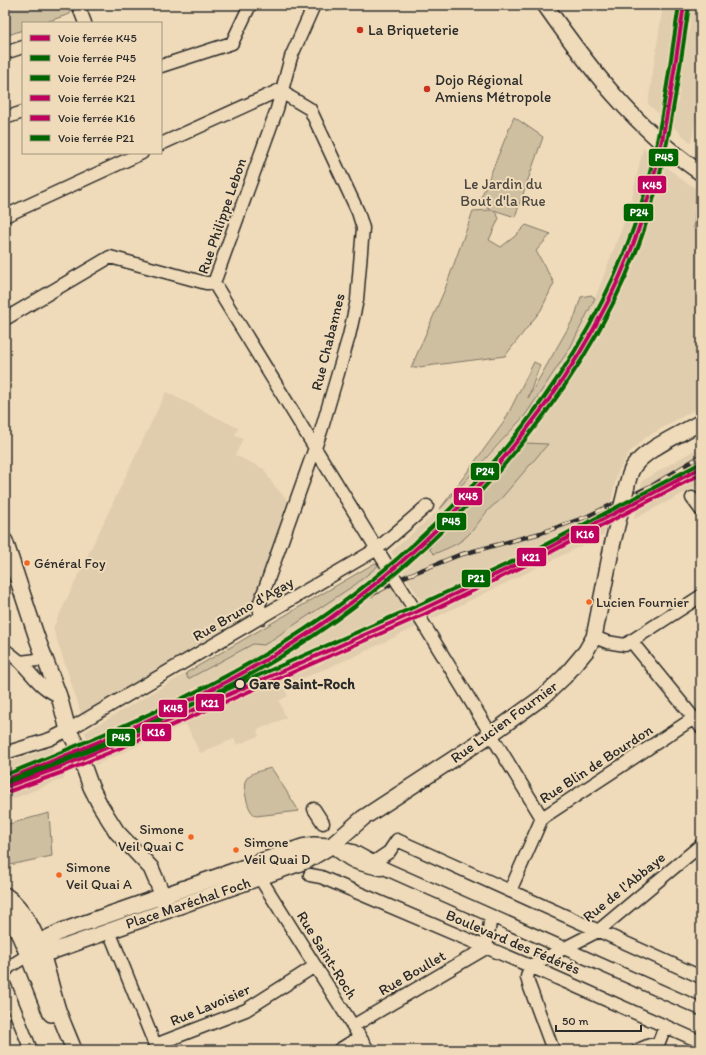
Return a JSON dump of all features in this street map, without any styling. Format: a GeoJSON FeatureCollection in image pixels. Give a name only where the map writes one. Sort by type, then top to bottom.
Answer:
{"type":"FeatureCollection","features":[{"type":"Feature","properties":{"kind":"main road"},"geometry":{"type":"LineString","coordinates":[[545,5],[573,46],[610,93],[648,130],[701,173]]}},
{"type":"Feature","properties":{"kind":"main road","name":"Rue Lucien Fournier"},"geometry":{"type":"LineString","coordinates":[[331,846],[364,818],[490,735],[544,696],[565,676],[586,651],[594,637],[612,546],[629,475],[639,460],[701,422]]}},
{"type":"Feature","properties":{"kind":"main road"},"geometry":{"type":"LineString","coordinates":[[5,541],[37,638],[46,659],[84,770],[100,805],[117,832],[151,868],[163,896],[166,911]]}},
{"type":"Feature","properties":{"kind":"main road","name":"Place Maréchal Foch"},"geometry":{"type":"LineString","coordinates":[[36,951],[58,933],[302,847],[314,845],[331,846]]}},
{"type":"Feature","properties":{"kind":"main road","name":"Place Maréchal Foch"},"geometry":{"type":"LineString","coordinates":[[36,951],[110,931],[260,878],[306,861],[331,846]]}},
{"type":"Feature","properties":{"kind":"main road"},"geometry":{"type":"LineString","coordinates":[[5,895],[18,907],[31,927],[36,951],[58,1012],[74,1050]]}},
{"type":"Feature","properties":{"kind":"main road"},"geometry":{"type":"LineString","coordinates":[[5,911],[18,932],[36,951]]}},
{"type":"Feature","properties":{"kind":"street"},"geometry":{"type":"LineString","coordinates":[[78,5],[85,22]]}},
{"type":"Feature","properties":{"kind":"street"},"geometry":{"type":"LineString","coordinates":[[162,66],[232,43],[250,5]]}},
{"type":"Feature","properties":{"kind":"street","name":"Rue Philippe Lebon"},"geometry":{"type":"LineString","coordinates":[[314,5],[291,57],[277,108],[214,283],[314,449],[542,818]]}},
{"type":"Feature","properties":{"kind":"street"},"geometry":{"type":"LineString","coordinates":[[5,53],[22,47]]}},
{"type":"Feature","properties":{"kind":"street"},"geometry":{"type":"LineString","coordinates":[[162,144],[282,89]]}},
{"type":"Feature","properties":{"kind":"street","name":"Rue Chabannes"},"geometry":{"type":"LineString","coordinates":[[260,618],[259,605],[314,449],[349,336],[356,308],[363,228],[358,212],[310,109],[288,96],[282,89]]}},
{"type":"Feature","properties":{"kind":"street"},"geometry":{"type":"LineString","coordinates":[[5,118],[22,112]]}},
{"type":"Feature","properties":{"kind":"street"},"geometry":{"type":"LineString","coordinates":[[5,216],[140,154]]}},
{"type":"Feature","properties":{"kind":"street"},"geometry":{"type":"LineString","coordinates":[[5,319],[110,257],[206,283],[214,283]]}},
{"type":"Feature","properties":{"kind":"street"},"geometry":{"type":"LineString","coordinates":[[692,498],[701,510]]}},
{"type":"Feature","properties":{"kind":"street","name":"Rue Bruno d'Agay"},"geometry":{"type":"LineString","coordinates":[[5,753],[50,738],[71,735],[260,618],[380,554],[427,506]]}},
{"type":"Feature","properties":{"kind":"street"},"geometry":{"type":"LineString","coordinates":[[594,637],[607,642],[624,645],[701,596]]}},
{"type":"Feature","properties":{"kind":"street"},"geometry":{"type":"LineString","coordinates":[[631,641],[697,722]]}},
{"type":"Feature","properties":{"kind":"street"},"geometry":{"type":"LineString","coordinates":[[5,650],[20,662],[37,683],[46,690],[59,696]]}},
{"type":"Feature","properties":{"kind":"street"},"geometry":{"type":"LineString","coordinates":[[20,662],[46,659]]}},
{"type":"Feature","properties":{"kind":"street","name":"Rue Blin de Bourdon"},"geometry":{"type":"LineString","coordinates":[[510,891],[542,818],[697,722]]}},
{"type":"Feature","properties":{"kind":"street"},"geometry":{"type":"LineString","coordinates":[[314,809],[323,823]]}},
{"type":"Feature","properties":{"kind":"street"},"geometry":{"type":"LineString","coordinates":[[374,862],[389,852],[397,840],[701,977]]}},
{"type":"Feature","properties":{"kind":"street","name":"Rue de l'Abbaye"},"geometry":{"type":"LineString","coordinates":[[530,966],[598,931],[701,845]]}},
{"type":"Feature","properties":{"kind":"street","name":"Boulevard des Fédérés"},"geometry":{"type":"LineString","coordinates":[[331,846],[353,851],[386,870],[701,1010]]}},
{"type":"Feature","properties":{"kind":"street","name":"Boulevard des Fédérés"},"geometry":{"type":"LineString","coordinates":[[331,846],[346,859],[356,864],[386,870]]}},
{"type":"Feature","properties":{"kind":"street","name":"Boulevard des Fédérés"},"geometry":{"type":"LineString","coordinates":[[310,875],[321,877],[530,966],[701,1042]]}},
{"type":"Feature","properties":{"kind":"street","name":"Rue Saint-Roch"},"geometry":{"type":"LineString","coordinates":[[260,878],[368,1050]]}},
{"type":"Feature","properties":{"kind":"street"},"geometry":{"type":"LineString","coordinates":[[486,948],[491,916]]}},
{"type":"Feature","properties":{"kind":"street"},"geometry":{"type":"LineString","coordinates":[[110,931],[156,1048]]}},
{"type":"Feature","properties":{"kind":"street","name":"Rue Boullet"},"geometry":{"type":"LineString","coordinates":[[353,1026],[486,948]]}},
{"type":"Feature","properties":{"kind":"street"},"geometry":{"type":"LineString","coordinates":[[5,972],[9,967],[36,951]]}},
{"type":"Feature","properties":{"kind":"street","name":"Rue Lavoisier"},"geometry":{"type":"LineString","coordinates":[[156,1048],[246,1010],[315,966]]}},
{"type":"Feature","properties":{"kind":"street"},"geometry":{"type":"LineString","coordinates":[[530,966],[527,977],[529,985],[553,1050]]}},
{"type":"Feature","properties":{"kind":"street"},"geometry":{"type":"LineString","coordinates":[[5,986],[31,1050]]}},
{"type":"Feature","properties":{"kind":"street"},"geometry":{"type":"LineString","coordinates":[[638,1050],[650,1045],[657,1047],[665,1026]]}},
{"type":"Feature","properties":{"kind":"street"},"geometry":{"type":"LineString","coordinates":[[339,1050],[360,1037]]}},
{"type":"Feature","properties":{"kind":"shaded area"},"geometry":{"type":"Polygon","coordinates":[[[663,5],[701,5],[701,96],[691,143],[648,104],[663,5]]]}},
{"type":"Feature","properties":{"kind":"shaded area"},"geometry":{"type":"Polygon","coordinates":[[[643,148],[684,181],[697,189],[694,229],[701,233],[701,406],[645,438],[628,454],[617,474],[604,535],[432,619],[391,552],[440,509],[497,448],[526,414],[570,348],[595,298],[630,207],[643,148]],[[525,444],[431,542],[430,550],[434,554],[451,547],[467,536],[489,508],[498,502],[547,444],[525,444]]]}},
{"type":"Feature","properties":{"kind":"shaded area"},"geometry":{"type":"Polygon","coordinates":[[[166,392],[238,428],[235,435],[243,439],[235,455],[264,469],[272,483],[290,503],[246,619],[82,716],[53,628],[166,392]]]}},
{"type":"Feature","properties":{"kind":"shaded area"},"geometry":{"type":"Polygon","coordinates":[[[701,446],[701,484],[634,519],[642,481],[701,446]]]}},
{"type":"Feature","properties":{"kind":"shaded area"},"geometry":{"type":"Polygon","coordinates":[[[379,565],[418,626],[353,657],[284,686],[288,696],[279,701],[286,718],[257,730],[259,736],[237,745],[234,739],[200,753],[186,724],[95,765],[85,732],[186,673],[188,679],[253,644],[356,584],[379,565]]]}},
{"type":"Feature","properties":{"kind":"shaded area"},"geometry":{"type":"Polygon","coordinates":[[[53,747],[65,778],[5,802],[5,764],[53,747]]]}},
{"type":"Feature","properties":{"kind":"green space"},"geometry":{"type":"Polygon","coordinates":[[[5,5],[67,5],[70,14],[46,22],[22,22],[22,30],[5,36],[5,5]]]}},
{"type":"Feature","properties":{"kind":"green space","name":"Le Jardin du Bout d'la Rue"},"geometry":{"type":"Polygon","coordinates":[[[514,117],[543,137],[515,217],[494,210],[499,218],[489,240],[501,247],[526,225],[551,234],[536,251],[554,283],[541,310],[505,356],[411,368],[445,289],[473,211],[493,210],[478,205],[514,117]]]}},
{"type":"Feature","properties":{"kind":"green space"},"geometry":{"type":"Polygon","coordinates":[[[697,189],[701,192],[701,233],[694,229],[697,189]]]}},
{"type":"Feature","properties":{"kind":"green space"},"geometry":{"type":"Polygon","coordinates":[[[591,295],[595,298],[570,348],[526,414],[440,509],[504,422],[534,362],[540,365],[528,398],[575,316],[581,297],[591,295]]]}},
{"type":"Feature","properties":{"kind":"green space"},"geometry":{"type":"Polygon","coordinates":[[[525,443],[548,444],[467,536],[456,544],[434,554],[430,550],[431,542],[525,443]]]}},
{"type":"Feature","properties":{"kind":"green space"},"geometry":{"type":"Polygon","coordinates":[[[375,563],[379,565],[356,584],[264,645],[253,644],[188,679],[186,673],[375,563]]]}},
{"type":"Feature","properties":{"kind":"green space"},"geometry":{"type":"Polygon","coordinates":[[[271,768],[299,811],[256,816],[250,810],[247,803],[245,789],[246,779],[253,773],[271,768]]]}},
{"type":"Feature","properties":{"kind":"green space"},"geometry":{"type":"Polygon","coordinates":[[[49,813],[52,856],[5,866],[5,825],[49,813]]]}},
{"type":"Feature","properties":{"kind":"railway"},"geometry":{"type":"LineString","coordinates":[[251,661],[404,577],[459,555],[541,533],[586,517],[655,484],[701,456]]}},
{"type":"Feature","properties":{"kind":"rail line","name":"P24"},"geometry":{"type":"LineString","coordinates":[[5,775],[146,716],[215,682],[282,644],[336,607],[389,565],[440,519],[487,469],[531,415],[570,359],[603,300],[629,240],[639,212],[654,154],[666,94],[679,5]]}},
{"type":"Feature","properties":{"kind":"rail line","name":"K45"},"geometry":{"type":"LineString","coordinates":[[5,780],[112,736],[182,704],[251,669],[284,649],[339,612],[392,570],[443,523],[491,472],[535,418],[574,361],[607,303],[634,242],[644,213],[659,155],[684,5]]}},
{"type":"Feature","properties":{"kind":"rail line","name":"P45"},"geometry":{"type":"LineString","coordinates":[[7,785],[150,725],[254,673],[287,653],[342,615],[396,573],[447,526],[495,475],[539,421],[579,364],[612,305],[639,244],[649,215],[664,156],[689,6]]}},
{"type":"Feature","properties":{"kind":"rail line","name":"P21"},"geometry":{"type":"LineString","coordinates":[[5,782],[59,762],[121,736],[421,604],[518,559],[699,464]]}},
{"type":"Feature","properties":{"kind":"rail line","name":"K21"},"geometry":{"type":"LineString","coordinates":[[5,787],[61,767],[123,741],[423,609],[520,563],[701,468]]}},
{"type":"Feature","properties":{"kind":"rail line","name":"K16"},"geometry":{"type":"LineString","coordinates":[[7,792],[63,772],[125,746],[425,614],[522,567],[701,474]]}},
{"type":"Feature","properties":{"kind":"place","name":"La Briqueterie"},"geometry":{"type":"Point","coordinates":[360,30]}},
{"type":"Feature","properties":{"kind":"place","name":"Dojo Régional Amiens Métropole"},"geometry":{"type":"Point","coordinates":[427,89]}},
{"type":"Feature","properties":{"kind":"place","name":"Général Foy"},"geometry":{"type":"Point","coordinates":[27,563]}},
{"type":"Feature","properties":{"kind":"place","name":"Lucien Fournier"},"geometry":{"type":"Point","coordinates":[589,602]}},
{"type":"Feature","properties":{"kind":"place","name":"Gare Saint-Roch"},"geometry":{"type":"Point","coordinates":[240,684]}},
{"type":"Feature","properties":{"kind":"place","name":"Simone Veil Quai C"},"geometry":{"type":"Point","coordinates":[191,837]}},
{"type":"Feature","properties":{"kind":"place","name":"Simone Veil Quai D"},"geometry":{"type":"Point","coordinates":[236,850]}},
{"type":"Feature","properties":{"kind":"place","name":"Simone Veil Quai A"},"geometry":{"type":"Point","coordinates":[59,875]}}]}
